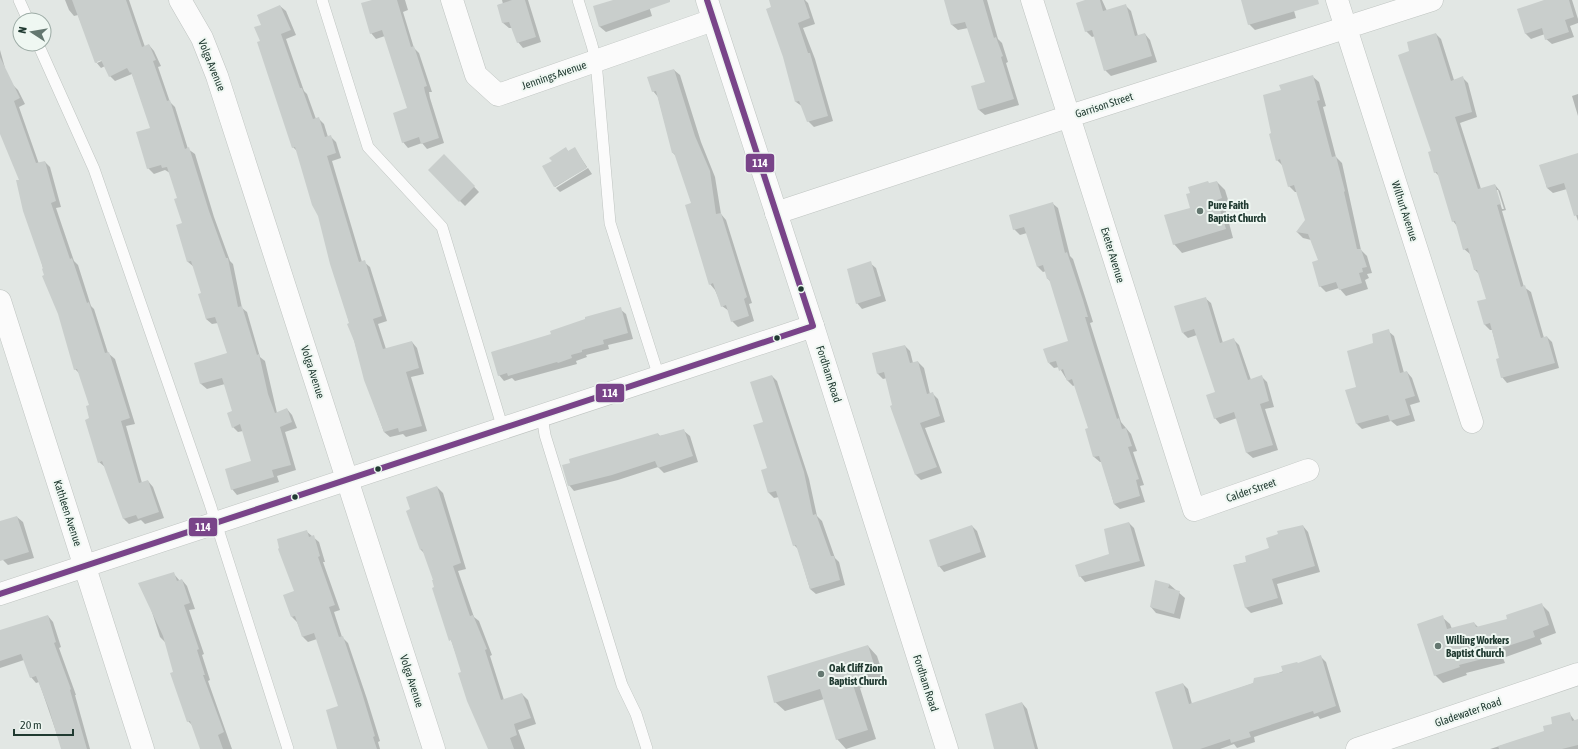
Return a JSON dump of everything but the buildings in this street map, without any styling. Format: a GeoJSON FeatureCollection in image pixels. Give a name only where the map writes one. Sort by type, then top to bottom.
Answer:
{"type":"FeatureCollection","features":[{"type":"Feature","properties":{"kind":"street","name":"Volga Avenue"},"geometry":{"type":"LineString","coordinates":[[180,0],[202,38],[218,76],[434,749]]}},
{"type":"Feature","properties":{"kind":"street","name":"Jennings Avenue"},"geometry":{"type":"LineString","coordinates":[[452,0],[476,75],[498,95],[713,20]]}},
{"type":"Feature","properties":{"kind":"street","name":"Fordham Road"},"geometry":{"type":"LineString","coordinates":[[707,0],[948,749]]}},
{"type":"Feature","properties":{"kind":"street","name":"Exeter Avenue"},"geometry":{"type":"LineString","coordinates":[[1032,0],[1194,510]]}},
{"type":"Feature","properties":{"kind":"street","name":"Wilhurt Avenue"},"geometry":{"type":"LineString","coordinates":[[1337,0],[1472,422]]}},
{"type":"Feature","properties":{"kind":"street","name":"Garrison Street"},"geometry":{"type":"LineString","coordinates":[[776,213],[1070,116],[1432,0]]}},
{"type":"Feature","properties":{"kind":"street","name":"Kathleen Avenue"},"geometry":{"type":"LineString","coordinates":[[0,301],[143,749]]}},
{"type":"Feature","properties":{"kind":"street"},"geometry":{"type":"LineString","coordinates":[[0,594],[84,565],[348,480],[813,326]]}},
{"type":"Feature","properties":{"kind":"street","name":"Calder Street"},"geometry":{"type":"LineString","coordinates":[[1194,510],[1308,470]]}},
{"type":"Feature","properties":{"kind":"street","name":"Gladewater Road"},"geometry":{"type":"LineString","coordinates":[[1357,749],[1578,674]]}},
{"type":"Feature","properties":{"kind":"lane"},"geometry":{"type":"LineString","coordinates":[[19,0],[24,12]]}},
{"type":"Feature","properties":{"kind":"lane"},"geometry":{"type":"LineString","coordinates":[[322,0],[368,147],[442,227],[503,429]]}},
{"type":"Feature","properties":{"kind":"lane"},"geometry":{"type":"LineString","coordinates":[[578,0],[596,61],[610,223],[659,377]]}},
{"type":"Feature","properties":{"kind":"lane"},"geometry":{"type":"LineString","coordinates":[[42,52],[94,169],[216,523],[288,749]]}},
{"type":"Feature","properties":{"kind":"lane"},"geometry":{"type":"LineString","coordinates":[[542,416],[545,435],[622,685],[636,714],[647,749]]}},
{"type":"Feature","properties":{"kind":"transit line","name":"114"},"geometry":{"type":"LineString","coordinates":[[707,0],[813,326]]}},
{"type":"Feature","properties":{"kind":"transit line","name":"114"},"geometry":{"type":"LineString","coordinates":[[0,594],[813,326]]}},
{"type":"Feature","properties":{"kind":"place","name":"Pure Faith Baptist Church"},"geometry":{"type":"Point","coordinates":[1200,211]}},
{"type":"Feature","properties":{"kind":"place","name":"Willing Workers Baptist Church"},"geometry":{"type":"Point","coordinates":[1438,646]}},
{"type":"Feature","properties":{"kind":"place","name":"Oak Cliff Zion Baptist Church"},"geometry":{"type":"Point","coordinates":[821,674]}}]}
